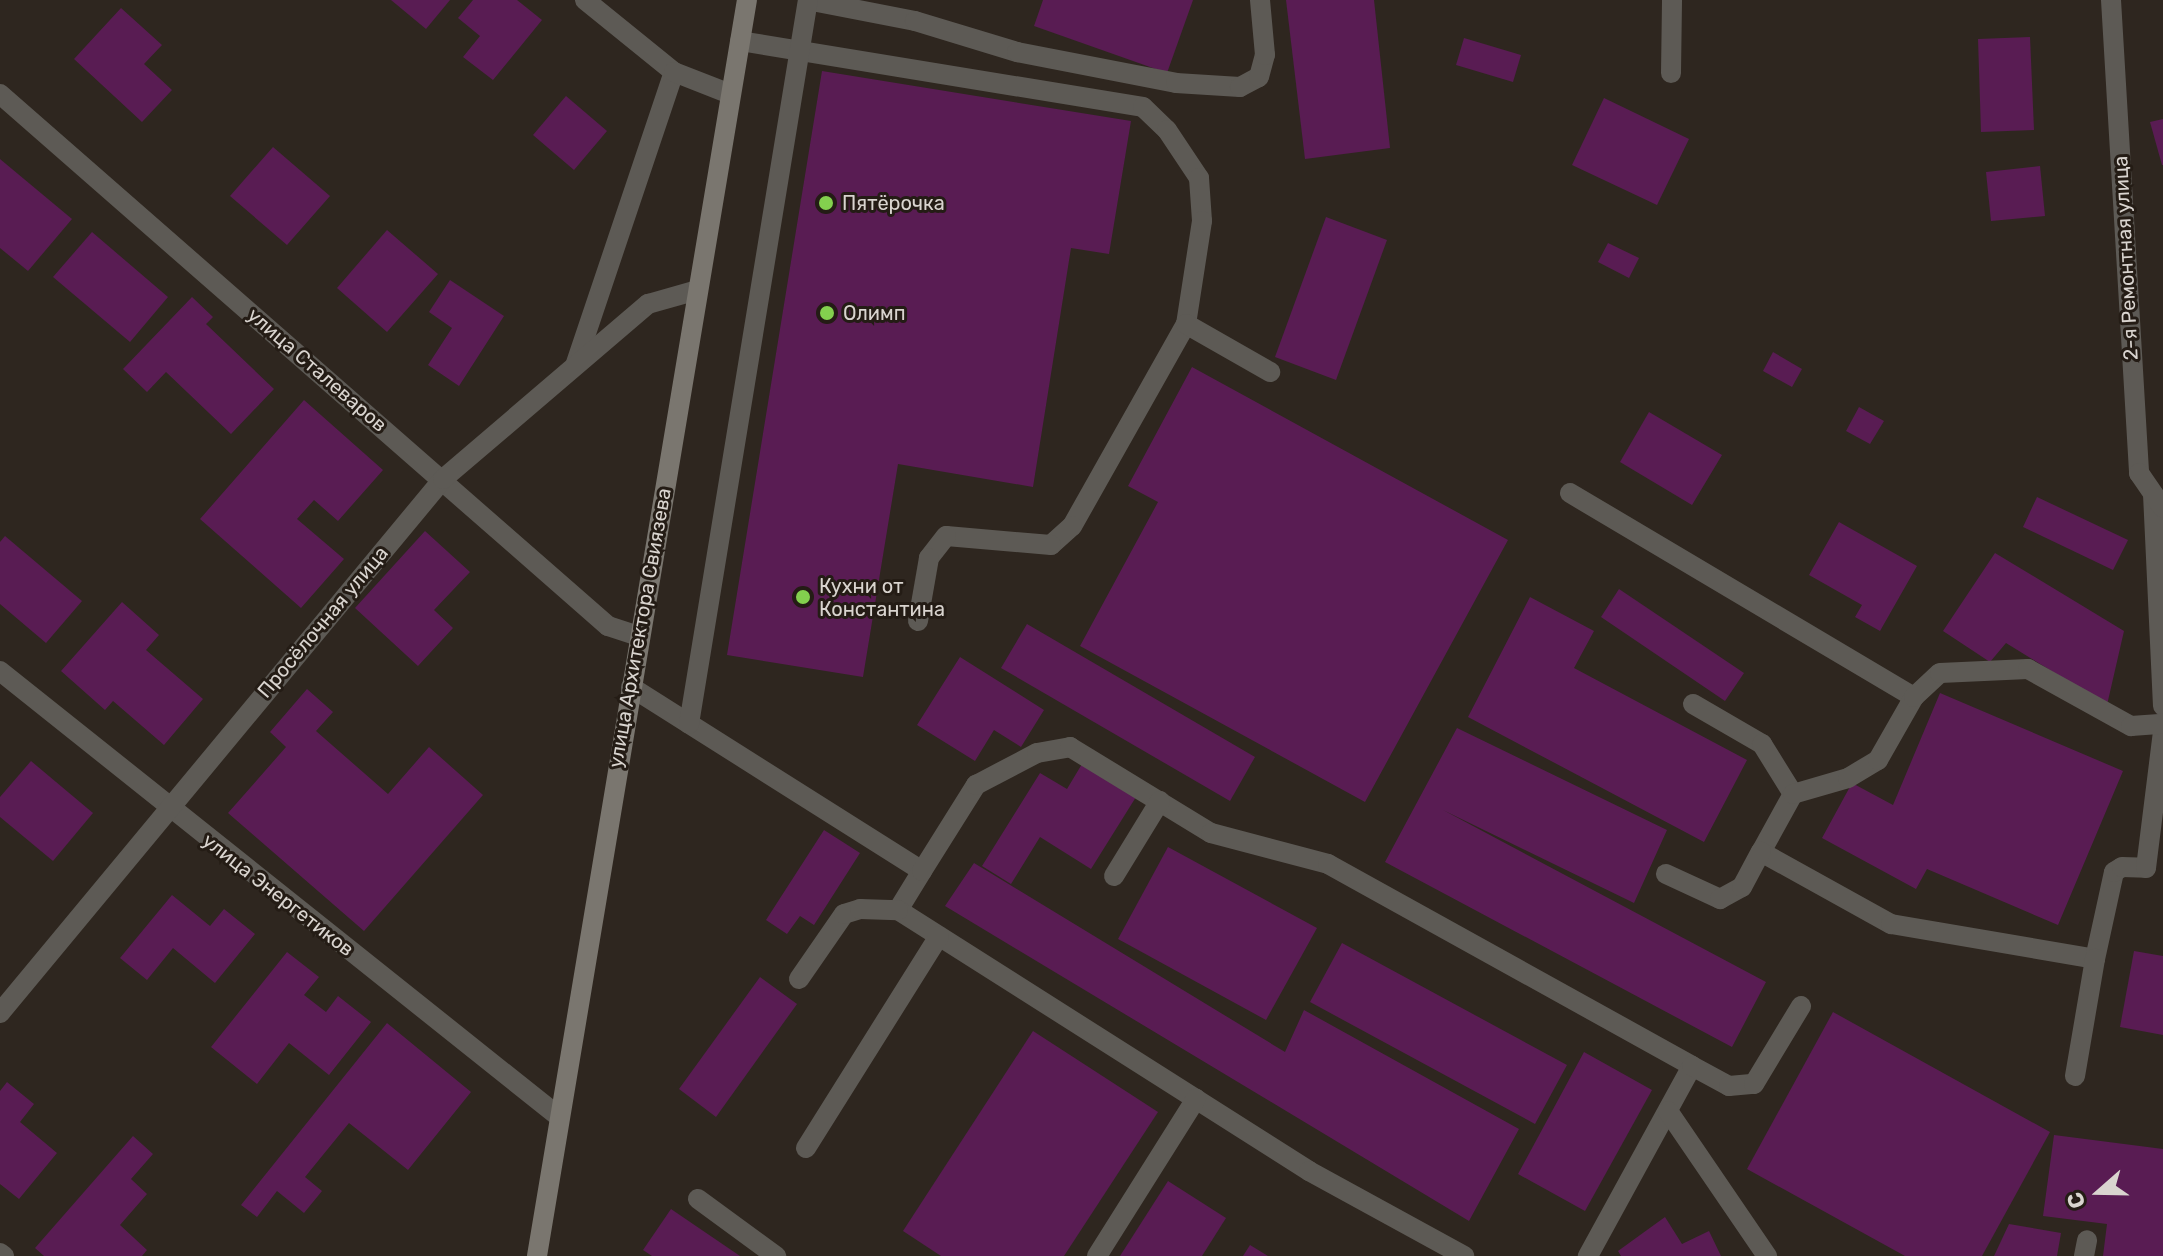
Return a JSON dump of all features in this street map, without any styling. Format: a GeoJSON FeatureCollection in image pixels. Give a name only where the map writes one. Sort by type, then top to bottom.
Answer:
{"type":"FeatureCollection","features":[{"type":"Feature","properties":{"kind":"main road","name":"улица Архитектора Свиязева"},"geometry":{"type":"LineString","coordinates":[[537,1256],[747,0]]}},
{"type":"Feature","properties":{"kind":"street"},"geometry":{"type":"LineString","coordinates":[[585,0],[674,72],[730,94]]}},
{"type":"Feature","properties":{"kind":"street"},"geometry":{"type":"LineString","coordinates":[[689,724],[804,51],[810,0],[915,21],[1017,52],[1176,83],[1240,87],[1259,77],[1265,55],[1260,0]]}},
{"type":"Feature","properties":{"kind":"street"},"geometry":{"type":"LineString","coordinates":[[1671,73],[1672,0]]}},
{"type":"Feature","properties":{"kind":"street","name":"2-я Ремонтная улица"},"geometry":{"type":"LineString","coordinates":[[2111,0],[2139,473],[2158,501],[2163,706]]}},
{"type":"Feature","properties":{"kind":"street"},"geometry":{"type":"LineString","coordinates":[[740,41],[1143,107],[1167,130],[1199,178],[1202,221],[1186,324],[1063,538],[1034,546],[961,534],[946,536],[929,558],[918,621]]}},
{"type":"Feature","properties":{"kind":"street"},"geometry":{"type":"LineString","coordinates":[[576,363],[674,72]]}},
{"type":"Feature","properties":{"kind":"street","name":"улица Сталеваров"},"geometry":{"type":"LineString","coordinates":[[0,94],[608,626],[639,636]]}},
{"type":"Feature","properties":{"kind":"street","name":"Просёлочная улица"},"geometry":{"type":"LineString","coordinates":[[0,1013],[443,479],[648,304],[697,290]]}},
{"type":"Feature","properties":{"kind":"street"},"geometry":{"type":"LineString","coordinates":[[1186,324],[1270,372]]}},
{"type":"Feature","properties":{"kind":"street"},"geometry":{"type":"LineString","coordinates":[[1570,493],[1914,697]]}},
{"type":"Feature","properties":{"kind":"street"},"geometry":{"type":"LineString","coordinates":[[1666,874],[1720,899],[1742,887],[1793,794],[1856,775],[1878,760],[1914,697],[1940,673],[2028,669],[2131,726],[2163,724]]}},
{"type":"Feature","properties":{"kind":"street","name":"улица Энергетиков"},"geometry":{"type":"LineString","coordinates":[[0,671],[167,808],[558,1116]]}},
{"type":"Feature","properties":{"kind":"street"},"geometry":{"type":"LineString","coordinates":[[631,687],[922,871]]}},
{"type":"Feature","properties":{"kind":"street"},"geometry":{"type":"LineString","coordinates":[[1693,704],[1762,744],[1793,794]]}},
{"type":"Feature","properties":{"kind":"street"},"geometry":{"type":"LineString","coordinates":[[2075,1076],[2114,872],[2122,867],[2155,870],[2163,731]]}},
{"type":"Feature","properties":{"kind":"street"},"geometry":{"type":"LineString","coordinates":[[898,910],[976,785],[1056,746],[1086,754],[1211,833],[1328,864],[1729,1086],[1754,1084],[1801,1006]]}},
{"type":"Feature","properties":{"kind":"street"},"geometry":{"type":"LineString","coordinates":[[1114,876],[1160,801]]}},
{"type":"Feature","properties":{"kind":"street"},"geometry":{"type":"LineString","coordinates":[[1761,852],[1891,924],[2095,959]]}},
{"type":"Feature","properties":{"kind":"street"},"geometry":{"type":"LineString","coordinates":[[799,979],[844,914],[860,909],[898,910],[1309,1171],[1464,1256]]}},
{"type":"Feature","properties":{"kind":"street"},"geometry":{"type":"LineString","coordinates":[[806,1148],[939,936]]}},
{"type":"Feature","properties":{"kind":"street"},"geometry":{"type":"LineString","coordinates":[[1588,1256],[1692,1066]]}},
{"type":"Feature","properties":{"kind":"street"},"geometry":{"type":"LineString","coordinates":[[1097,1256],[1196,1099]]}},
{"type":"Feature","properties":{"kind":"street"},"geometry":{"type":"LineString","coordinates":[[1668,1111],[1767,1256]]}},
{"type":"Feature","properties":{"kind":"street"},"geometry":{"type":"LineString","coordinates":[[698,1199],[776,1256]]}},
{"type":"Feature","properties":{"kind":"building"},"geometry":{"type":"Polygon","coordinates":[[[391,0],[450,0],[426,29],[391,0]]]}},
{"type":"Feature","properties":{"kind":"building"},"geometry":{"type":"Polygon","coordinates":[[[473,0],[517,0],[542,20],[493,80],[463,57],[480,36],[458,18],[473,0]]]}},
{"type":"Feature","properties":{"kind":"building"},"geometry":{"type":"Polygon","coordinates":[[[1043,0],[1193,0],[1167,73],[1034,26],[1043,0]]]}},
{"type":"Feature","properties":{"kind":"building"},"geometry":{"type":"Polygon","coordinates":[[[1286,0],[1374,0],[1390,148],[1305,159],[1286,0]]]}},
{"type":"Feature","properties":{"kind":"building"},"geometry":{"type":"Polygon","coordinates":[[[121,8],[162,45],[144,64],[172,90],[142,122],[74,59],[121,8]]]}},
{"type":"Feature","properties":{"kind":"building"},"geometry":{"type":"Polygon","coordinates":[[[2030,37],[2034,130],[1981,132],[1978,39],[2030,37]]]}},
{"type":"Feature","properties":{"kind":"building"},"geometry":{"type":"Polygon","coordinates":[[[1464,38],[1521,55],[1513,82],[1456,65],[1464,38]]]}},
{"type":"Feature","properties":{"kind":"building"},"geometry":{"type":"Polygon","coordinates":[[[822,71],[1131,121],[1109,254],[1071,248],[1033,487],[898,464],[863,677],[727,655],[822,71]]]}},
{"type":"Feature","properties":{"kind":"building"},"geometry":{"type":"Polygon","coordinates":[[[566,96],[607,131],[574,170],[533,135],[566,96]]]}},
{"type":"Feature","properties":{"kind":"building"},"geometry":{"type":"Polygon","coordinates":[[[1604,98],[1689,139],[1657,205],[1572,165],[1604,98]]]}},
{"type":"Feature","properties":{"kind":"building"},"geometry":{"type":"Polygon","coordinates":[[[2163,119],[2163,165],[2162,165],[2150,122],[2163,119]]]}},
{"type":"Feature","properties":{"kind":"building"},"geometry":{"type":"Polygon","coordinates":[[[273,147],[330,196],[287,245],[230,196],[273,147]]]}},
{"type":"Feature","properties":{"kind":"building"},"geometry":{"type":"Polygon","coordinates":[[[0,159],[72,219],[28,271],[0,248],[0,159]]]}},
{"type":"Feature","properties":{"kind":"building"},"geometry":{"type":"Polygon","coordinates":[[[2040,166],[2045,216],[1991,221],[1986,172],[2040,166]]]}},
{"type":"Feature","properties":{"kind":"building"},"geometry":{"type":"Polygon","coordinates":[[[1326,217],[1387,240],[1336,380],[1275,357],[1326,217]]]}},
{"type":"Feature","properties":{"kind":"building"},"geometry":{"type":"Polygon","coordinates":[[[387,230],[438,274],[387,332],[337,288],[387,230]]]}},
{"type":"Feature","properties":{"kind":"building"},"geometry":{"type":"Polygon","coordinates":[[[92,232],[168,297],[130,342],[53,277],[92,232]]]}},
{"type":"Feature","properties":{"kind":"building"},"geometry":{"type":"Polygon","coordinates":[[[1608,243],[1639,258],[1629,278],[1598,262],[1608,243]]]}},
{"type":"Feature","properties":{"kind":"building"},"geometry":{"type":"Polygon","coordinates":[[[450,280],[504,316],[459,386],[428,365],[452,328],[429,312],[450,280]]]}},
{"type":"Feature","properties":{"kind":"building"},"geometry":{"type":"Polygon","coordinates":[[[192,297],[213,317],[206,324],[274,389],[231,434],[166,372],[147,392],[123,369],[192,297]]]}},
{"type":"Feature","properties":{"kind":"building"},"geometry":{"type":"Polygon","coordinates":[[[1773,352],[1802,369],[1792,387],[1763,371],[1773,352]]]}},
{"type":"Feature","properties":{"kind":"building"},"geometry":{"type":"Polygon","coordinates":[[[1192,367],[1508,540],[1365,802],[1080,646],[1158,502],[1128,486],[1192,367]]]}},
{"type":"Feature","properties":{"kind":"building"},"geometry":{"type":"Polygon","coordinates":[[[304,400],[383,470],[338,521],[314,500],[297,519],[344,559],[301,608],[200,519],[304,400]]]}},
{"type":"Feature","properties":{"kind":"building"},"geometry":{"type":"Polygon","coordinates":[[[1859,407],[1884,421],[1870,444],[1846,431],[1859,407]]]}},
{"type":"Feature","properties":{"kind":"building"},"geometry":{"type":"Polygon","coordinates":[[[1649,412],[1722,455],[1692,505],[1620,462],[1649,412]]]}},
{"type":"Feature","properties":{"kind":"building"},"geometry":{"type":"Polygon","coordinates":[[[2037,497],[2128,540],[2113,570],[2023,527],[2037,497]]]}},
{"type":"Feature","properties":{"kind":"building"},"geometry":{"type":"Polygon","coordinates":[[[1839,522],[1917,566],[1880,631],[1855,617],[1862,605],[1809,575],[1839,522]]]}},
{"type":"Feature","properties":{"kind":"building"},"geometry":{"type":"Polygon","coordinates":[[[425,531],[470,572],[434,610],[453,628],[418,666],[355,608],[425,531]]]}},
{"type":"Feature","properties":{"kind":"building"},"geometry":{"type":"Polygon","coordinates":[[[5,536],[82,601],[46,643],[0,604],[0,542],[5,536]]]}},
{"type":"Feature","properties":{"kind":"building"},"geometry":{"type":"Polygon","coordinates":[[[1995,553],[2124,631],[2107,705],[2006,643],[1990,662],[1943,631],[1995,553]]]}},
{"type":"Feature","properties":{"kind":"building"},"geometry":{"type":"Polygon","coordinates":[[[1619,589],[1744,673],[1725,701],[1601,617],[1619,589]]]}},
{"type":"Feature","properties":{"kind":"building"},"geometry":{"type":"Polygon","coordinates":[[[1530,597],[1594,631],[1574,668],[1747,760],[1704,842],[1468,717],[1530,597]]]}},
{"type":"Feature","properties":{"kind":"building"},"geometry":{"type":"Polygon","coordinates":[[[122,602],[159,635],[146,650],[203,699],[164,745],[113,701],[105,710],[61,671],[122,602]]]}},
{"type":"Feature","properties":{"kind":"building"},"geometry":{"type":"Polygon","coordinates":[[[1027,624],[1255,757],[1230,801],[1001,668],[1027,624]]]}},
{"type":"Feature","properties":{"kind":"building"},"geometry":{"type":"Polygon","coordinates":[[[960,657],[1044,710],[1021,747],[994,730],[975,761],[917,725],[960,657]]]}},
{"type":"Feature","properties":{"kind":"building"},"geometry":{"type":"Polygon","coordinates":[[[307,689],[333,712],[316,731],[388,794],[429,747],[483,795],[364,931],[228,813],[286,747],[270,732],[307,689]]]}},
{"type":"Feature","properties":{"kind":"building"},"geometry":{"type":"Polygon","coordinates":[[[1940,693],[2123,771],[2058,925],[1927,869],[1916,889],[1822,838],[1852,783],[1893,805],[1940,693]]]}},
{"type":"Feature","properties":{"kind":"building"},"geometry":{"type":"Polygon","coordinates":[[[1457,728],[1667,830],[1634,903],[1443,810],[1766,982],[1732,1047],[1385,862],[1457,728]]]}},
{"type":"Feature","properties":{"kind":"building"},"geometry":{"type":"Polygon","coordinates":[[[31,761],[93,813],[53,861],[0,817],[0,797],[31,761]]]}},
{"type":"Feature","properties":{"kind":"building"},"geometry":{"type":"Polygon","coordinates":[[[1082,764],[1136,797],[1091,869],[1040,837],[1011,884],[982,866],[1040,773],[1067,789],[1082,764]]]}},
{"type":"Feature","properties":{"kind":"building"},"geometry":{"type":"Polygon","coordinates":[[[824,830],[860,853],[814,925],[800,916],[787,934],[766,920],[824,830]]]}},
{"type":"Feature","properties":{"kind":"building"},"geometry":{"type":"Polygon","coordinates":[[[1168,847],[1317,928],[1266,1020],[1118,939],[1168,847]]]}},
{"type":"Feature","properties":{"kind":"building"},"geometry":{"type":"Polygon","coordinates":[[[974,863],[1285,1052],[1304,1010],[1519,1129],[1469,1221],[945,906],[974,863]]]}},
{"type":"Feature","properties":{"kind":"building"},"geometry":{"type":"Polygon","coordinates":[[[172,895],[210,926],[224,909],[255,934],[215,983],[173,948],[147,980],[120,958],[172,895]]]}},
{"type":"Feature","properties":{"kind":"building"},"geometry":{"type":"Polygon","coordinates":[[[1342,943],[1567,1065],[1535,1124],[1310,1002],[1342,943]]]}},
{"type":"Feature","properties":{"kind":"building"},"geometry":{"type":"Polygon","coordinates":[[[2134,951],[2163,956],[2163,1035],[2120,1027],[2134,951]]]}},
{"type":"Feature","properties":{"kind":"building"},"geometry":{"type":"Polygon","coordinates":[[[287,952],[319,977],[304,995],[326,1012],[338,996],[371,1022],[329,1075],[289,1043],[257,1084],[211,1047],[287,952]]]}},
{"type":"Feature","properties":{"kind":"building"},"geometry":{"type":"Polygon","coordinates":[[[760,977],[797,1004],[716,1117],[679,1089],[760,977]]]}},
{"type":"Feature","properties":{"kind":"building"},"geometry":{"type":"Polygon","coordinates":[[[1833,1012],[2050,1132],[1982,1256],[1905,1256],[1747,1169],[1833,1012]]]}},
{"type":"Feature","properties":{"kind":"building"},"geometry":{"type":"Polygon","coordinates":[[[387,1023],[471,1092],[408,1170],[349,1123],[305,1177],[322,1191],[304,1213],[277,1191],[257,1217],[241,1205],[387,1023]]]}},
{"type":"Feature","properties":{"kind":"building"},"geometry":{"type":"Polygon","coordinates":[[[1033,1031],[1158,1112],[1064,1256],[941,1256],[903,1231],[1033,1031]]]}},
{"type":"Feature","properties":{"kind":"building"},"geometry":{"type":"Polygon","coordinates":[[[1584,1052],[1652,1090],[1585,1211],[1518,1174],[1584,1052]]]}},
{"type":"Feature","properties":{"kind":"building"},"geometry":{"type":"Polygon","coordinates":[[[7,1082],[34,1104],[20,1122],[57,1153],[19,1199],[0,1184],[0,1091],[7,1082]]]}},
{"type":"Feature","properties":{"kind":"building"},"geometry":{"type":"Polygon","coordinates":[[[2054,1135],[2163,1149],[2163,1256],[2103,1256],[2107,1224],[2043,1216],[2054,1135]]]}},
{"type":"Feature","properties":{"kind":"building"},"geometry":{"type":"Polygon","coordinates":[[[133,1136],[153,1154],[131,1179],[147,1194],[120,1225],[147,1250],[142,1256],[44,1256],[35,1248],[133,1136]]]}},
{"type":"Feature","properties":{"kind":"building"},"geometry":{"type":"Polygon","coordinates":[[[1168,1181],[1226,1218],[1202,1256],[1120,1256],[1168,1181]]]}},
{"type":"Feature","properties":{"kind":"building"},"geometry":{"type":"Polygon","coordinates":[[[671,1209],[740,1256],[652,1256],[643,1250],[671,1209]]]}},
{"type":"Feature","properties":{"kind":"building"},"geometry":{"type":"Polygon","coordinates":[[[1665,1217],[1682,1244],[1709,1231],[1721,1256],[1621,1256],[1618,1251],[1665,1217]]]}},
{"type":"Feature","properties":{"kind":"building"},"geometry":{"type":"Polygon","coordinates":[[[2009,1224],[2061,1233],[2057,1256],[1994,1256],[2009,1224]]]}},
{"type":"Feature","properties":{"kind":"building"},"geometry":{"type":"Polygon","coordinates":[[[1250,1245],[1268,1256],[1243,1256],[1250,1245]]]}},
{"type":"Feature","properties":{"kind":"place","name":"Пятёрочка"},"geometry":{"type":"Point","coordinates":[826,203]}},
{"type":"Feature","properties":{"kind":"place","name":"Олимп"},"geometry":{"type":"Point","coordinates":[827,313]}},
{"type":"Feature","properties":{"kind":"place","name":"Кухни от Константина"},"geometry":{"type":"Point","coordinates":[803,597]}}]}
